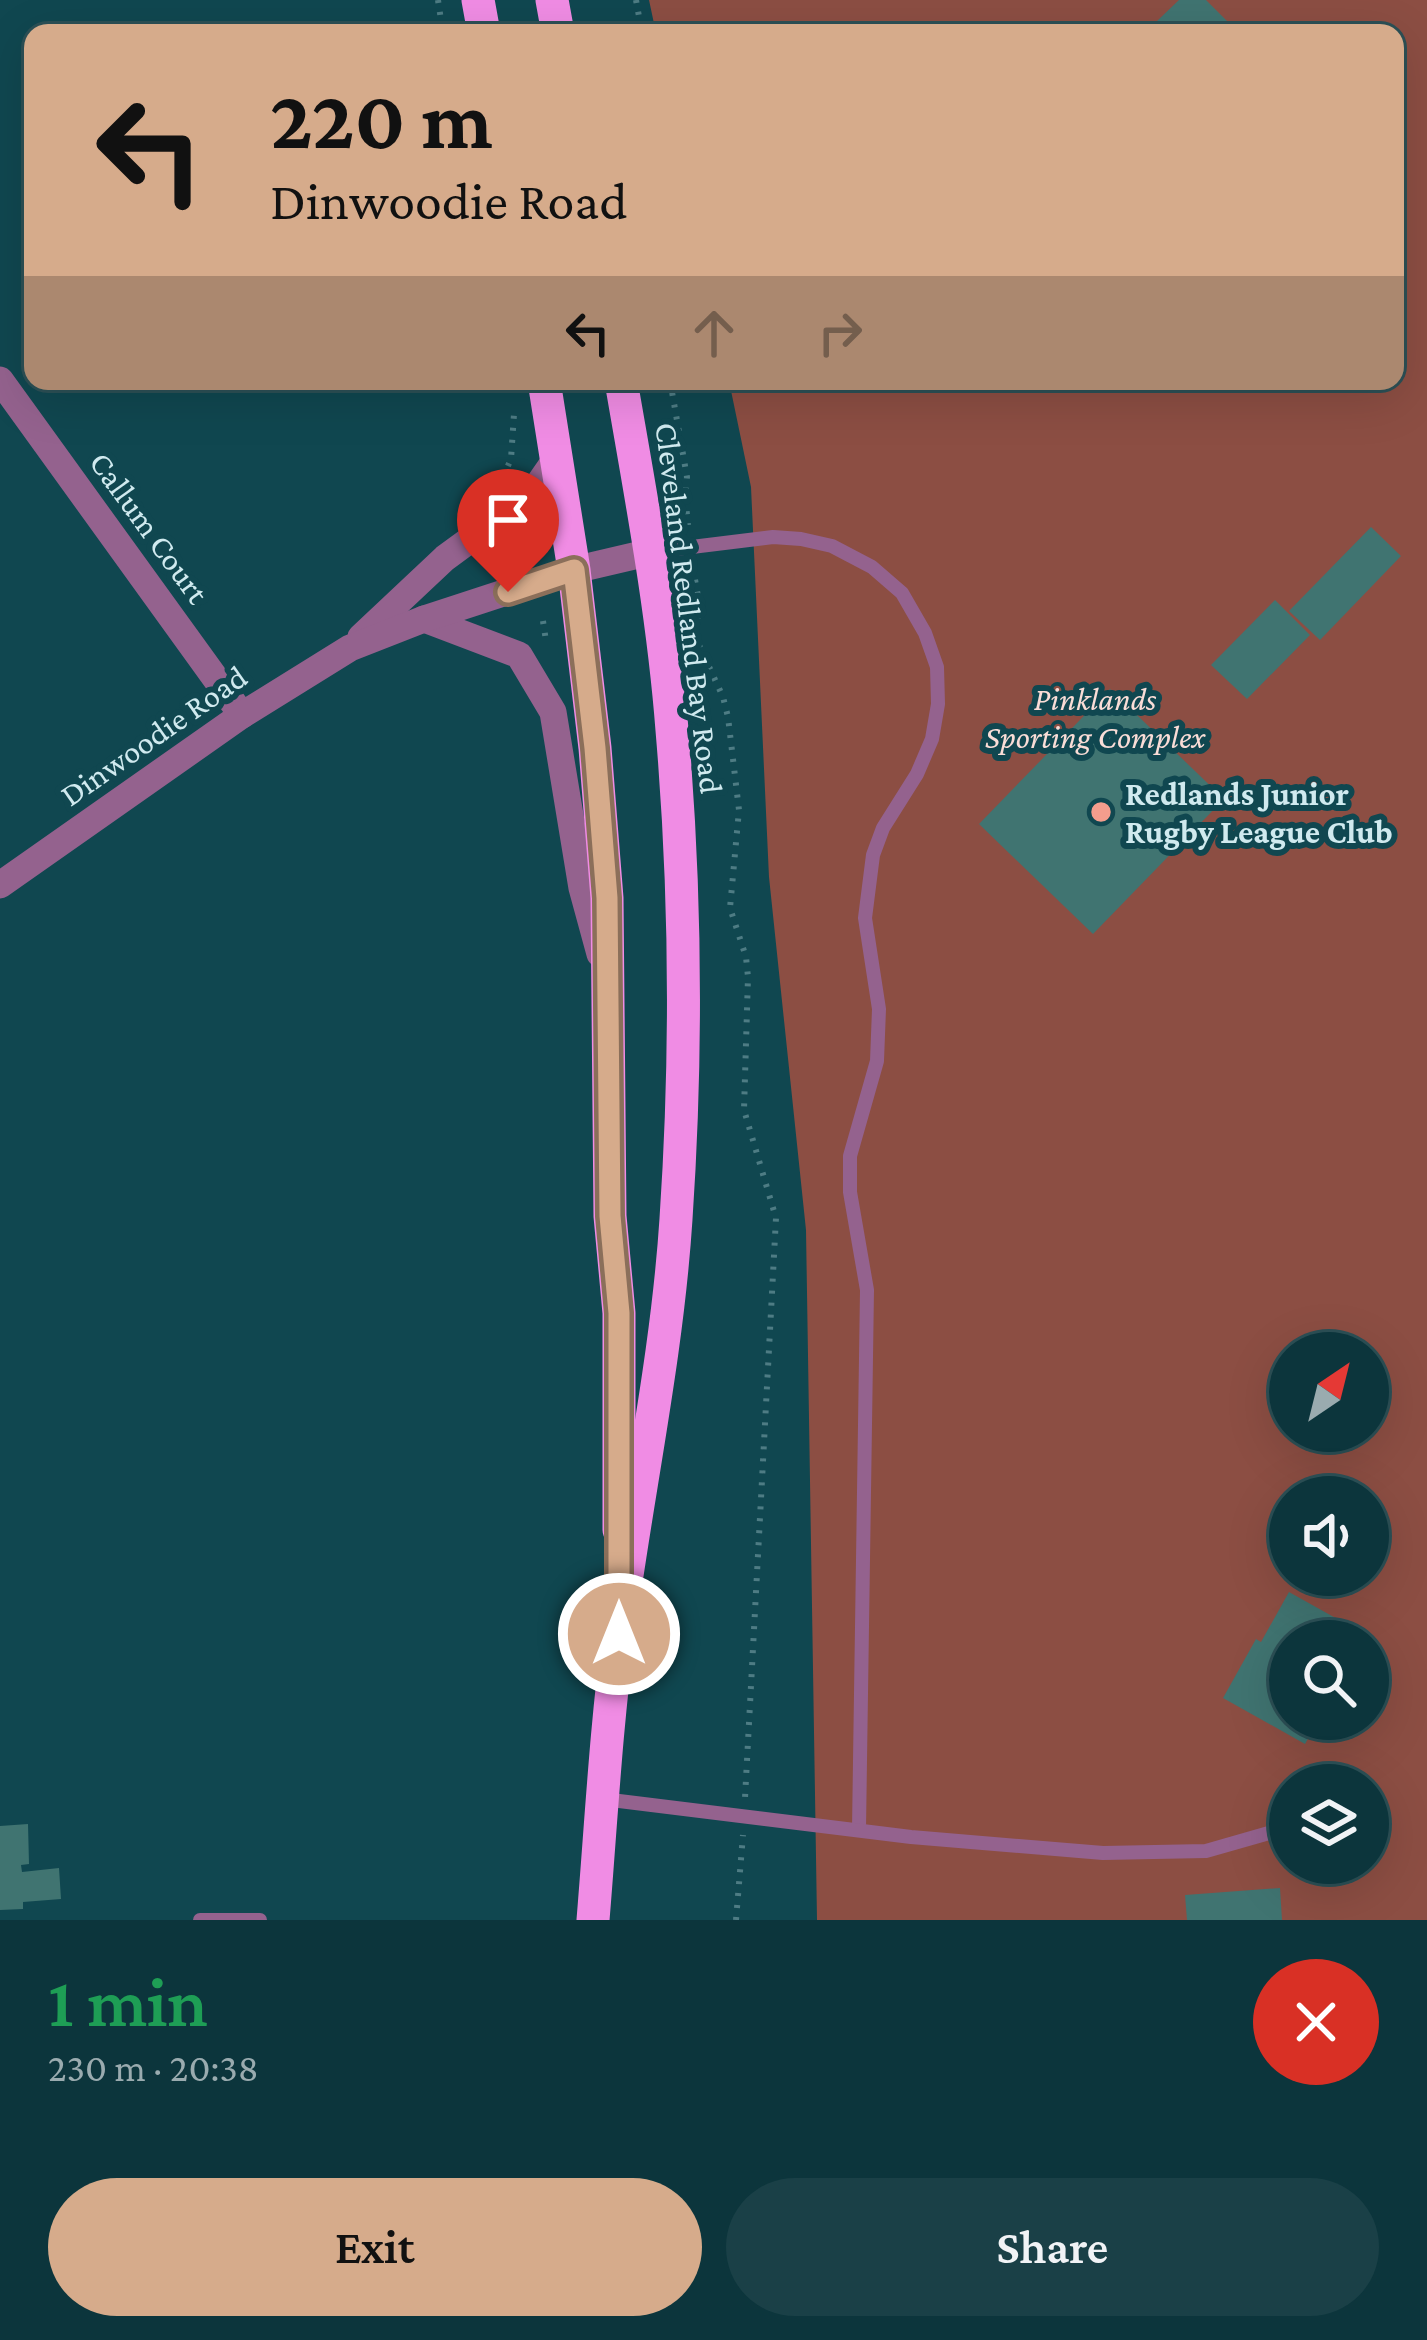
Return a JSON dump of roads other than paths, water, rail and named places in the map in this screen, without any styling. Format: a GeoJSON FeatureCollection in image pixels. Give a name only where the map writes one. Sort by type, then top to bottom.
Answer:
{"type":"FeatureCollection","features":[{"type":"Feature","properties":{"kind":"highway","name":"Cleveland Redland Bay Road"},"geometry":{"type":"LineString","coordinates":[[545,390],[574,570],[607,898],[610,1216],[619,1313],[619,1634]]}},
{"type":"Feature","properties":{"kind":"highway","name":"Cleveland Redland Bay Road"},"geometry":{"type":"LineString","coordinates":[[593,1920],[619,1634],[665,1337],[676,1218],[684,1028],[682,881],[672,728],[651,552],[623,390]]}},
{"type":"Feature","properties":{"kind":"street","name":"Callum Court"},"geometry":{"type":"LineString","coordinates":[[0,380],[242,715]]}},
{"type":"Feature","properties":{"kind":"street","name":"Dinwoodie Road"},"geometry":{"type":"LineString","coordinates":[[350,648],[445,558],[531,495],[556,459]]}},
{"type":"Feature","properties":{"kind":"street","name":"Dinwoodie Road"},"geometry":{"type":"LineString","coordinates":[[0,885],[242,715],[350,648],[574,570],[651,552]]}},
{"type":"Feature","properties":{"kind":"street"},"geometry":{"type":"LineString","coordinates":[[424,619],[519,655],[553,712],[581,888],[608,981]]}},
{"type":"Feature","properties":{"kind":"lane"},"geometry":{"type":"LineString","coordinates":[[651,552],[772,537],[832,546],[872,567],[902,593],[925,633],[937,667],[932,739],[873,854],[865,918],[879,1009],[877,1061],[850,1156],[850,1192],[866,1290],[859,1829]]}},
{"type":"Feature","properties":{"kind":"lane"},"geometry":{"type":"LineString","coordinates":[[603,1798],[910,1837],[1103,1852],[1207,1851],[1269,1834]]}},
{"type":"Feature","properties":{"kind":"lane"},"geometry":{"type":"LineString","coordinates":[[200,1920],[260,1920]]}},
{"type":"Feature","properties":{"kind":"place","name":"Redlands Junior Rugby League Club"},"geometry":{"type":"Point","coordinates":[1101,812]}},
{"type":"Feature","properties":{"kind":"park label","name":"Pinklands Sporting Complex"},"geometry":{"type":"Point","coordinates":[1095,717]}}]}
